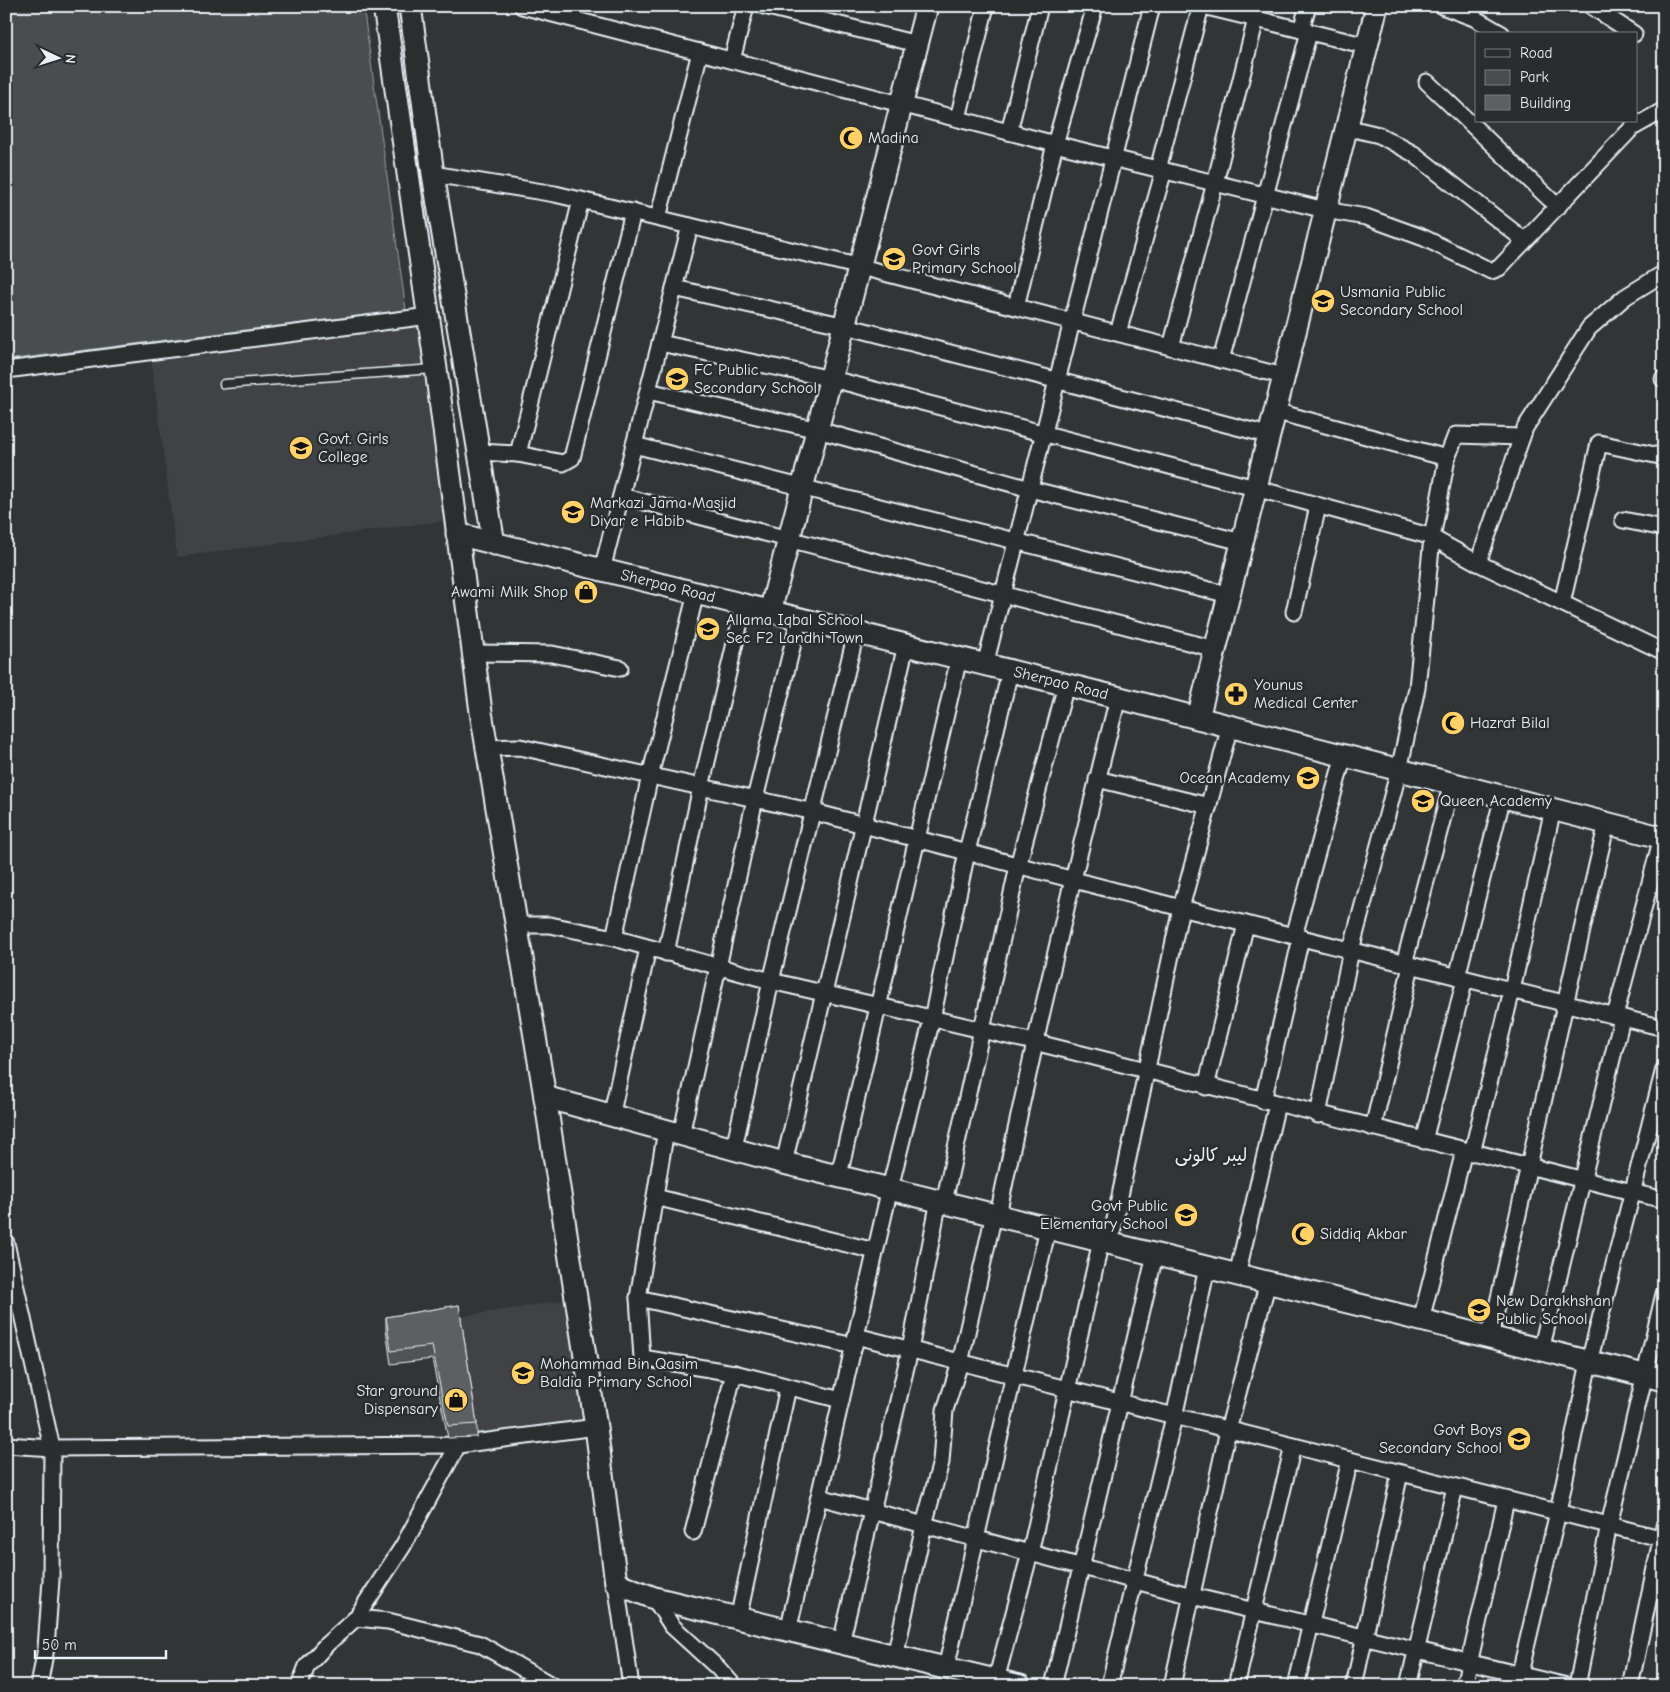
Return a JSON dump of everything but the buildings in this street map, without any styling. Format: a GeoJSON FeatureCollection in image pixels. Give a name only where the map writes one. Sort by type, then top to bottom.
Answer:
{"type":"FeatureCollection","features":[{"type":"Feature","properties":{"kind":"street"},"geometry":{"type":"LineString","coordinates":[[384,6],[429,316],[473,653],[596,1427],[631,1686]]}},
{"type":"Feature","properties":{"kind":"street"},"geometry":{"type":"LineString","coordinates":[[410,6],[433,174],[494,544]]}},
{"type":"Feature","properties":{"kind":"street"},"geometry":{"type":"LineString","coordinates":[[522,6],[572,12],[700,52],[1055,144],[1325,210],[1374,220],[1424,238],[1491,271],[1499,268],[1558,207],[1628,125]]}},
{"type":"Feature","properties":{"kind":"street"},"geometry":{"type":"LineString","coordinates":[[732,60],[746,6]]}},
{"type":"Feature","properties":{"kind":"street"},"geometry":{"type":"LineString","coordinates":[[764,6],[917,44]]}},
{"type":"Feature","properties":{"kind":"street"},"geometry":{"type":"LineString","coordinates":[[770,612],[846,326],[927,6]]}},
{"type":"Feature","properties":{"kind":"street"},"geometry":{"type":"LineString","coordinates":[[958,118],[986,6]]}},
{"type":"Feature","properties":{"kind":"street"},"geometry":{"type":"LineString","coordinates":[[1009,132],[1040,6]]}},
{"type":"Feature","properties":{"kind":"street"},"geometry":{"type":"LineString","coordinates":[[1016,307],[1055,144],[1095,6]]}},
{"type":"Feature","properties":{"kind":"street"},"geometry":{"type":"LineString","coordinates":[[985,665],[1152,6]]}},
{"type":"Feature","properties":{"kind":"street"},"geometry":{"type":"LineString","coordinates":[[1118,333],[1202,6],[1254,14],[1305,31],[1367,46]]}},
{"type":"Feature","properties":{"kind":"street"},"geometry":{"type":"LineString","coordinates":[[1222,360],[1305,31],[1308,6]]}},
{"type":"Feature","properties":{"kind":"street"},"geometry":{"type":"LineString","coordinates":[[1198,718],[1345,127],[1377,6]]}},
{"type":"Feature","properties":{"kind":"street"},"geometry":{"type":"LineString","coordinates":[[1442,6],[1474,18],[1498,32]]}},
{"type":"Feature","properties":{"kind":"street"},"geometry":{"type":"LineString","coordinates":[[1591,6],[1631,32]]}},
{"type":"Feature","properties":{"kind":"street"},"geometry":{"type":"LineString","coordinates":[[1171,347],[1215,183],[1254,14]]}},
{"type":"Feature","properties":{"kind":"street"},"geometry":{"type":"LineString","coordinates":[[658,218],[700,52]]}},
{"type":"Feature","properties":{"kind":"street"},"geometry":{"type":"LineString","coordinates":[[1427,82],[1558,207]]}},
{"type":"Feature","properties":{"kind":"street"},"geometry":{"type":"LineString","coordinates":[[1638,121],[1664,110]]}},
{"type":"Feature","properties":{"kind":"street"},"geometry":{"type":"LineString","coordinates":[[1345,127],[1379,135],[1414,154],[1524,240]]}},
{"type":"Feature","properties":{"kind":"street"},"geometry":{"type":"LineString","coordinates":[[433,174],[581,200],[633,212],[861,267],[1283,376]]}},
{"type":"Feature","properties":{"kind":"street"},"geometry":{"type":"LineString","coordinates":[[518,454],[581,200]]}},
{"type":"Feature","properties":{"kind":"street"},"geometry":{"type":"LineString","coordinates":[[479,452],[518,454],[563,463],[572,458],[633,212]]}},
{"type":"Feature","properties":{"kind":"street"},"geometry":{"type":"LineString","coordinates":[[602,570],[690,226]]}},
{"type":"Feature","properties":{"kind":"street"},"geometry":{"type":"LineString","coordinates":[[1478,563],[1525,428],[1589,328],[1626,297],[1664,273]]}},
{"type":"Feature","properties":{"kind":"street"},"geometry":{"type":"LineString","coordinates":[[674,288],[846,326],[1268,435]]}},
{"type":"Feature","properties":{"kind":"street"},"geometry":{"type":"LineString","coordinates":[[6,370],[429,316]]}},
{"type":"Feature","properties":{"kind":"street"},"geometry":{"type":"LineString","coordinates":[[660,343],[832,379],[1255,488],[1432,538],[1478,563],[1664,652]]}},
{"type":"Feature","properties":{"kind":"street"},"geometry":{"type":"LineString","coordinates":[[648,391],[818,430],[1030,490],[1242,542]]}},
{"type":"Feature","properties":{"kind":"street"},"geometry":{"type":"LineString","coordinates":[[1274,411],[1447,458]]}},
{"type":"Feature","properties":{"kind":"street"},"geometry":{"type":"LineString","coordinates":[[1318,1114],[1351,950],[1399,770],[1417,688],[1432,538],[1447,458],[1456,435],[1522,438]]}},
{"type":"Feature","properties":{"kind":"street"},"geometry":{"type":"LineString","coordinates":[[1562,603],[1599,443],[1664,458]]}},
{"type":"Feature","properties":{"kind":"street"},"geometry":{"type":"LineString","coordinates":[[634,445],[1229,594]]}},
{"type":"Feature","properties":{"kind":"street"},"geometry":{"type":"LineString","coordinates":[[621,496],[1215,649]]}},
{"type":"Feature","properties":{"kind":"street"},"geometry":{"type":"LineString","coordinates":[[1294,612],[1318,506]]}},
{"type":"Feature","properties":{"kind":"street"},"geometry":{"type":"LineString","coordinates":[[1623,520],[1664,528]]}},
{"type":"Feature","properties":{"kind":"street","name":"Sherpao Road"},"geometry":{"type":"LineString","coordinates":[[457,534],[960,658],[1663,837]]}},
{"type":"Feature","properties":{"kind":"street"},"geometry":{"type":"LineString","coordinates":[[614,938],[650,776],[696,593]]}},
{"type":"Feature","properties":{"kind":"street"},"geometry":{"type":"LineString","coordinates":[[666,952],[701,787],[744,605]]}},
{"type":"Feature","properties":{"kind":"street"},"geometry":{"type":"LineString","coordinates":[[799,619],[755,799],[719,967],[655,1197],[638,1298],[642,1358],[734,1373],[842,1400]]}},
{"type":"Feature","properties":{"kind":"street"},"geometry":{"type":"LineString","coordinates":[[734,1148],[771,981],[814,812],[856,633]]}},
{"type":"Feature","properties":{"kind":"street"},"geometry":{"type":"LineString","coordinates":[[784,1163],[906,645]]}},
{"type":"Feature","properties":{"kind":"street"},"geometry":{"type":"LineString","coordinates":[[473,653],[545,653],[620,668]]}},
{"type":"Feature","properties":{"kind":"street"},"geometry":{"type":"LineString","coordinates":[[838,1175],[880,1006],[916,839],[960,658]]}},
{"type":"Feature","properties":{"kind":"street"},"geometry":{"type":"LineString","coordinates":[[788,1631],[890,1188],[932,1019],[967,852],[1010,671]]}},
{"type":"Feature","properties":{"kind":"street"},"geometry":{"type":"LineString","coordinates":[[840,1643],[910,1350],[1018,866],[1066,685]]}},
{"type":"Feature","properties":{"kind":"street"},"geometry":{"type":"LineString","coordinates":[[895,1656],[924,1525],[941,1462],[945,1410],[960,1363],[996,1215],[1072,880],[1118,698]]}},
{"type":"Feature","properties":{"kind":"street"},"geometry":{"type":"LineString","coordinates":[[996,1680],[1030,1553],[1067,1390],[1146,1071],[1181,908],[1230,726]]}},
{"type":"Feature","properties":{"kind":"street"},"geometry":{"type":"LineString","coordinates":[[488,748],[520,747],[814,812],[1181,908],[1664,1028]]}},
{"type":"Feature","properties":{"kind":"street"},"geometry":{"type":"LineString","coordinates":[[1237,1275],[1270,1103],[1297,937],[1344,755]]}},
{"type":"Feature","properties":{"kind":"street"},"geometry":{"type":"LineString","coordinates":[[1097,779],[1209,806]]}},
{"type":"Feature","properties":{"kind":"street"},"geometry":{"type":"LineString","coordinates":[[1373,1128],[1407,965],[1452,783]]}},
{"type":"Feature","properties":{"kind":"street"},"geometry":{"type":"LineString","coordinates":[[1424,1141],[1503,796]]}},
{"type":"Feature","properties":{"kind":"street"},"geometry":{"type":"LineString","coordinates":[[1420,1320],[1512,990],[1553,809]]}},
{"type":"Feature","properties":{"kind":"street"},"geometry":{"type":"LineString","coordinates":[[1490,1337],[1530,1167],[1564,1003],[1607,823]]}},
{"type":"Feature","properties":{"kind":"street"},"geometry":{"type":"LineString","coordinates":[[1541,1350],[1583,1180],[1619,1017],[1663,837]]}},
{"type":"Feature","properties":{"kind":"street"},"geometry":{"type":"LineString","coordinates":[[1206,1086],[1246,924]]}},
{"type":"Feature","properties":{"kind":"street"},"geometry":{"type":"LineString","coordinates":[[517,925],[550,925],[614,938],[771,981],[1034,1042],[1270,1103],[1664,1200]]}},
{"type":"Feature","properties":{"kind":"street"},"geometry":{"type":"LineString","coordinates":[[611,1117],[648,948]]}},
{"type":"Feature","properties":{"kind":"street"},"geometry":{"type":"LineString","coordinates":[[1519,1680],[1558,1512],[1589,1362],[1664,1069]]}},
{"type":"Feature","properties":{"kind":"street"},"geometry":{"type":"LineString","coordinates":[[545,1097],[611,1117],[674,1132],[784,1163],[1654,1378]]}},
{"type":"Feature","properties":{"kind":"street"},"geometry":{"type":"LineString","coordinates":[[655,1197],[876,1251]]}},
{"type":"Feature","properties":{"kind":"street"},"geometry":{"type":"LineString","coordinates":[[946,1668],[1048,1228]]}},
{"type":"Feature","properties":{"kind":"street"},"geometry":{"type":"LineString","coordinates":[[6,1243],[52,1448],[51,1580],[46,1648],[39,1686]]}},
{"type":"Feature","properties":{"kind":"street"},"geometry":{"type":"LineString","coordinates":[[1053,1686],[1154,1255]]}},
{"type":"Feature","properties":{"kind":"street"},"geometry":{"type":"LineString","coordinates":[[1109,1686],[1174,1417],[1207,1268]]}},
{"type":"Feature","properties":{"kind":"street"},"geometry":{"type":"LineString","coordinates":[[1172,1686],[1228,1430],[1268,1282]]}},
{"type":"Feature","properties":{"kind":"street"},"geometry":{"type":"LineString","coordinates":[[1577,1686],[1610,1525],[1654,1378],[1664,1294]]}},
{"type":"Feature","properties":{"kind":"street"},"geometry":{"type":"LineString","coordinates":[[638,1298],[910,1350],[1506,1500],[1610,1525],[1663,1534],[1630,1686]]}},
{"type":"Feature","properties":{"kind":"street"},"geometry":{"type":"LineString","coordinates":[[693,1532],[734,1373]]}},
{"type":"Feature","properties":{"kind":"street"},"geometry":{"type":"LineString","coordinates":[[738,1619],[788,1387]]}},
{"type":"Feature","properties":{"kind":"street"},"geometry":{"type":"LineString","coordinates":[[6,1445],[52,1448],[458,1445],[596,1427]]}},
{"type":"Feature","properties":{"kind":"street"},"geometry":{"type":"LineString","coordinates":[[299,1686],[307,1666],[327,1644],[356,1618],[403,1546],[458,1445]]}},
{"type":"Feature","properties":{"kind":"street"},"geometry":{"type":"LineString","coordinates":[[1236,1686],[1293,1446]]}},
{"type":"Feature","properties":{"kind":"street"},"geometry":{"type":"LineString","coordinates":[[1296,1686],[1350,1460]]}},
{"type":"Feature","properties":{"kind":"street"},"geometry":{"type":"LineString","coordinates":[[1354,1686],[1362,1637],[1400,1473]]}},
{"type":"Feature","properties":{"kind":"street"},"geometry":{"type":"LineString","coordinates":[[1408,1686],[1455,1487]]}},
{"type":"Feature","properties":{"kind":"street"},"geometry":{"type":"LineString","coordinates":[[819,1497],[1192,1596],[1469,1662],[1519,1680],[1567,1686]]}},
{"type":"Feature","properties":{"kind":"street"},"geometry":{"type":"LineString","coordinates":[[1464,1686],[1506,1500]]}},
{"type":"Feature","properties":{"kind":"street"},"geometry":{"type":"LineString","coordinates":[[616,1584],[654,1598],[1020,1686]]}},
{"type":"Feature","properties":{"kind":"street"},"geometry":{"type":"LineString","coordinates":[[654,1598],[672,1626],[718,1668],[734,1686]]}},
{"type":"Feature","properties":{"kind":"street"},"geometry":{"type":"LineString","coordinates":[[356,1618],[397,1623],[480,1644],[553,1686]]}},
{"type":"Feature","properties":{"kind":"lane"},"geometry":{"type":"LineString","coordinates":[[224,384],[436,369]]}},
{"type":"Feature","properties":{"kind":"shaded area","name":"Govt. Girls College"},"geometry":{"type":"Polygon","coordinates":[[[421,323],[449,520],[177,557],[151,359],[421,323]]]}},
{"type":"Feature","properties":{"kind":"shaded area","name":"Mohammad Bin Qasim Baldia Primary School"},"geometry":{"type":"Polygon","coordinates":[[[567,1300],[584,1419],[477,1437],[459,1317],[567,1300]]]}},
{"type":"Feature","properties":{"kind":"green space"},"geometry":{"type":"Polygon","coordinates":[[[6,6],[363,6],[406,310],[6,360],[6,6]]]}},
{"type":"Feature","properties":{"kind":"place","name":"Madina"},"geometry":{"type":"Point","coordinates":[851,138]}},
{"type":"Feature","properties":{"kind":"place","name":"Govt Girls Primary School"},"geometry":{"type":"Point","coordinates":[894,259]}},
{"type":"Feature","properties":{"kind":"place","name":"Usmania Public Secondary School"},"geometry":{"type":"Point","coordinates":[1323,301]}},
{"type":"Feature","properties":{"kind":"place","name":"FC Public Secondary School"},"geometry":{"type":"Point","coordinates":[677,379]}},
{"type":"Feature","properties":{"kind":"place","name":"Govt. Girls College"},"geometry":{"type":"Point","coordinates":[301,448]}},
{"type":"Feature","properties":{"kind":"place","name":"Markazi Jama Masjid Diyar e Habib"},"geometry":{"type":"Point","coordinates":[573,512]}},
{"type":"Feature","properties":{"kind":"place","name":"Awami Milk Shop"},"geometry":{"type":"Point","coordinates":[586,592]}},
{"type":"Feature","properties":{"kind":"place","name":"Allama Iqbal School Sec F2 Landhi Town"},"geometry":{"type":"Point","coordinates":[708,629]}},
{"type":"Feature","properties":{"kind":"place","name":"Younus Medical Center"},"geometry":{"type":"Point","coordinates":[1236,694]}},
{"type":"Feature","properties":{"kind":"place","name":"Hazrat Bilal"},"geometry":{"type":"Point","coordinates":[1453,723]}},
{"type":"Feature","properties":{"kind":"place","name":"Ocean Academy"},"geometry":{"type":"Point","coordinates":[1308,778]}},
{"type":"Feature","properties":{"kind":"place","name":"Queen Academy"},"geometry":{"type":"Point","coordinates":[1423,801]}},
{"type":"Feature","properties":{"kind":"place","name":"Govt Public Elementary School"},"geometry":{"type":"Point","coordinates":[1186,1215]}},
{"type":"Feature","properties":{"kind":"place","name":"Siddiq Akbar"},"geometry":{"type":"Point","coordinates":[1303,1234]}},
{"type":"Feature","properties":{"kind":"place","name":"New Darakhshan Public School"},"geometry":{"type":"Point","coordinates":[1479,1310]}},
{"type":"Feature","properties":{"kind":"place","name":"Mohammad Bin Qasim Baldia Primary School"},"geometry":{"type":"Point","coordinates":[523,1373]}},
{"type":"Feature","properties":{"kind":"place","name":"Star ground Dispensary"},"geometry":{"type":"Point","coordinates":[456,1400]}},
{"type":"Feature","properties":{"kind":"place","name":"Govt Boys Secondary School"},"geometry":{"type":"Point","coordinates":[1519,1439]}},
{"type":"Feature","properties":{"kind":"district","name":"لیبر کالونی"},"geometry":{"type":"Point","coordinates":[1211,1155]}}]}
